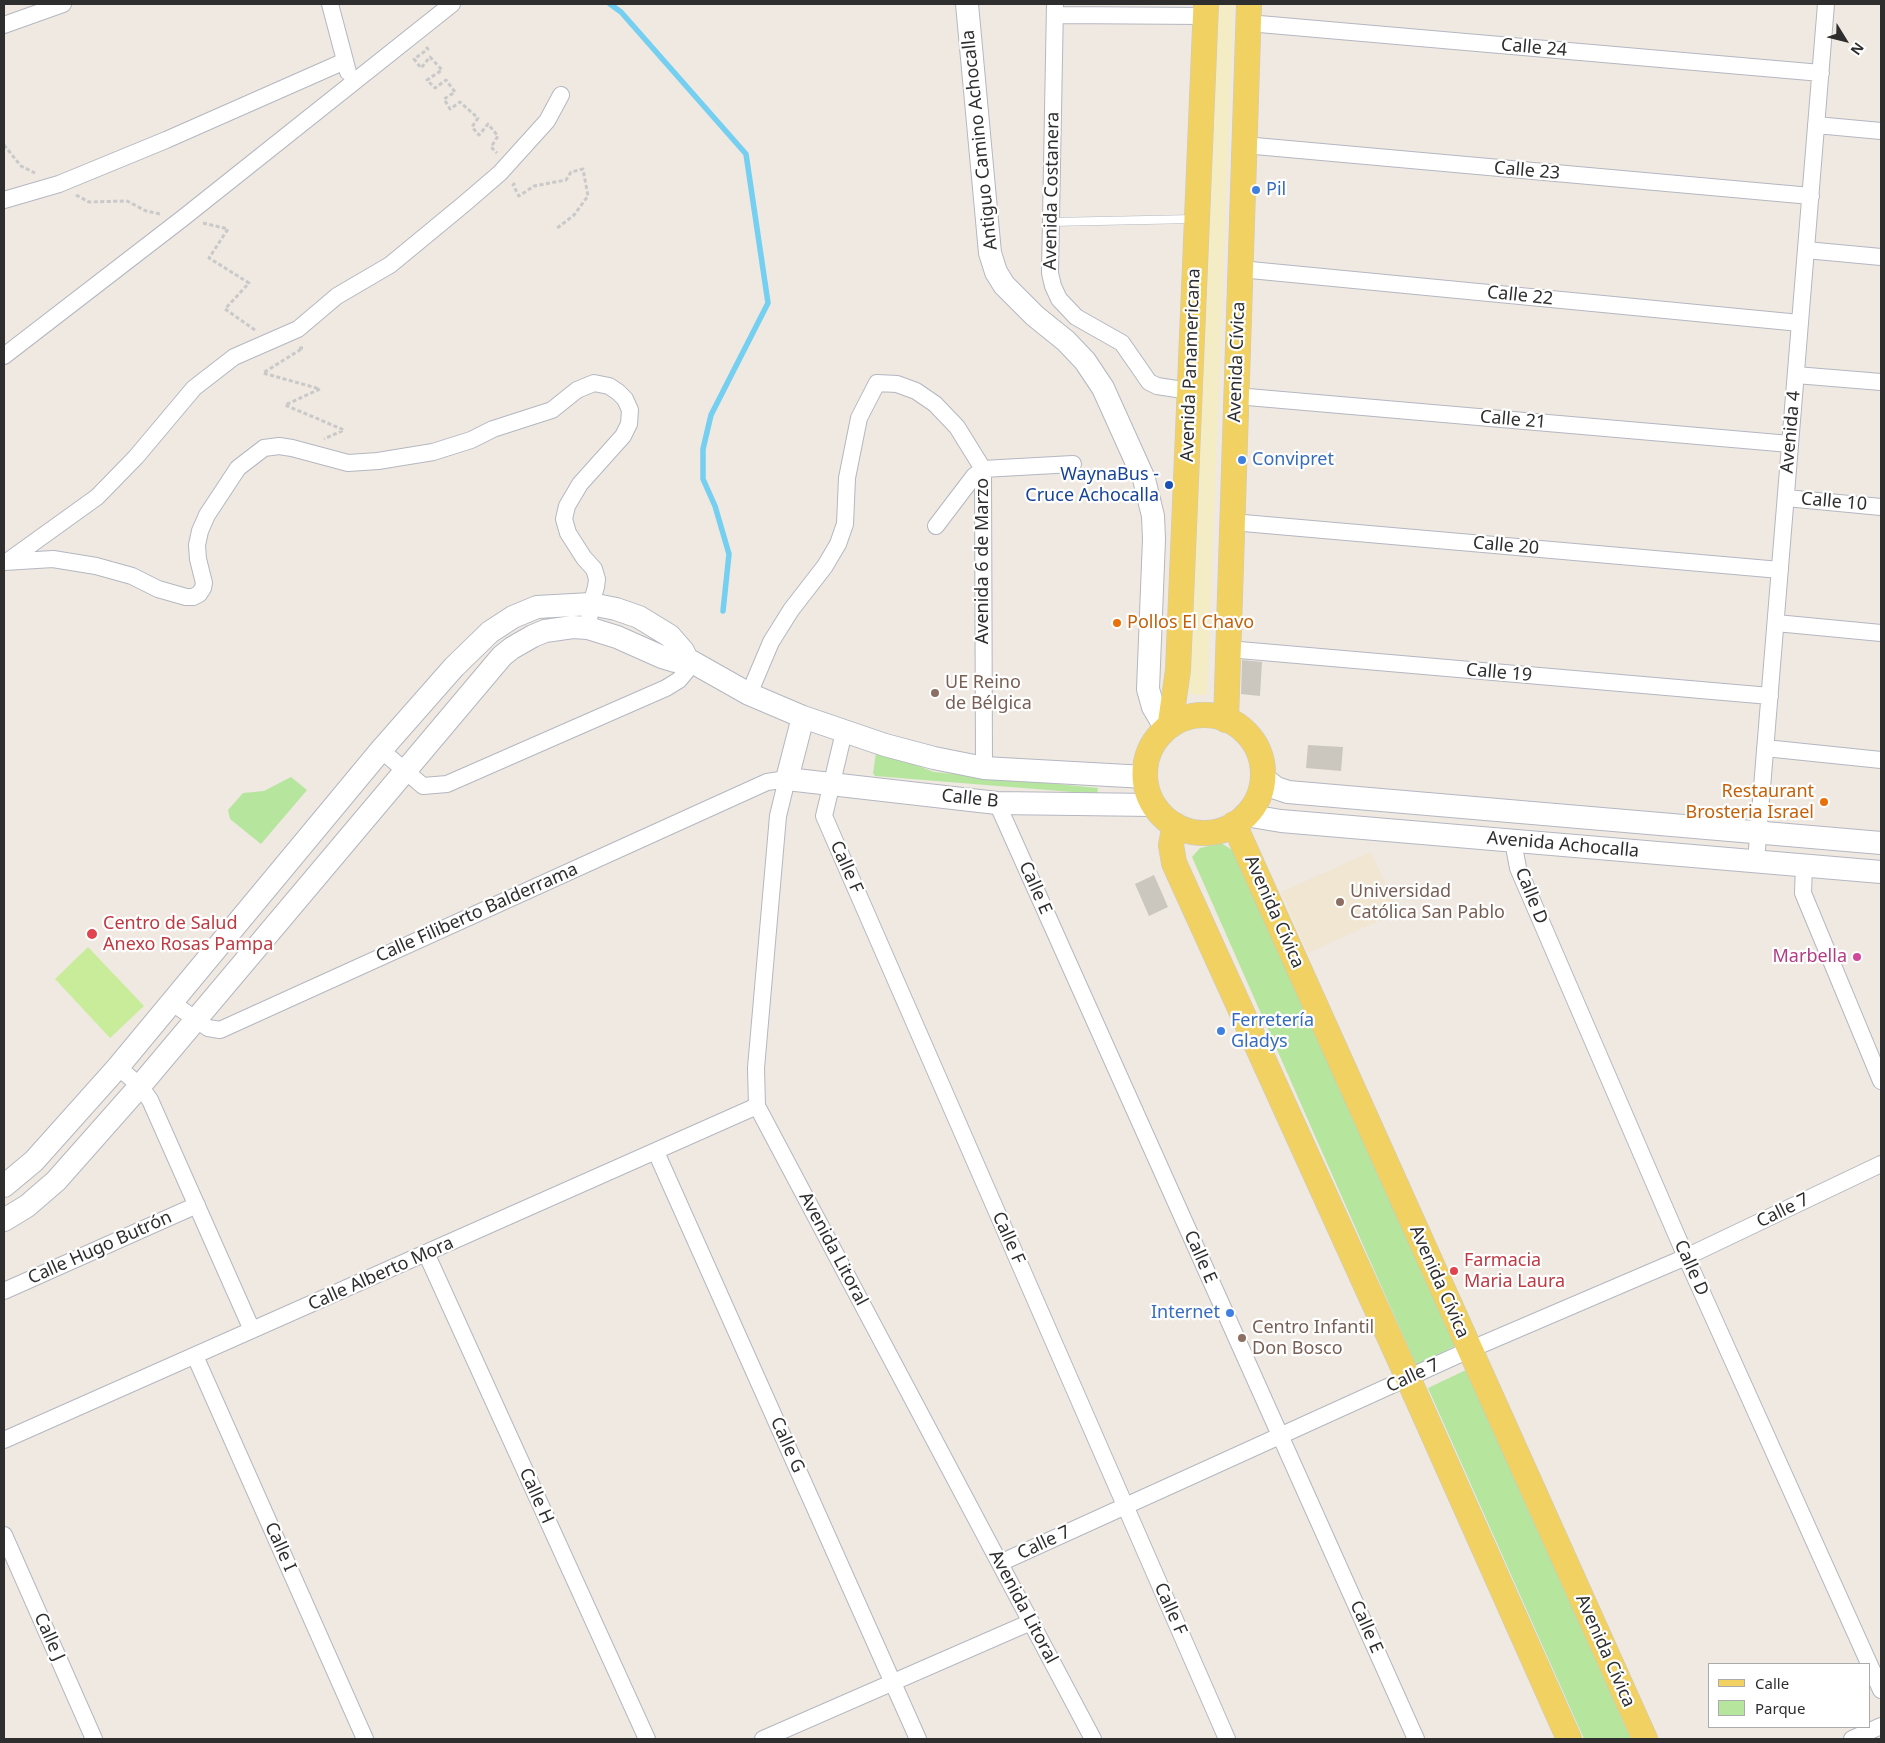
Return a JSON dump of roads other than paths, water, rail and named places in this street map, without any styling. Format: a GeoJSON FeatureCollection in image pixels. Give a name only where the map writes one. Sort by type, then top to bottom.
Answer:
{"type":"FeatureCollection","features":[{"type":"Feature","properties":{"kind":"main road","name":"Avenida Panamericana"},"geometry":{"type":"LineString","coordinates":[[1168,727],[1178,670],[1206,10]]}},
{"type":"Feature","properties":{"kind":"main road","name":"Avenida Cívica"},"geometry":{"type":"LineString","coordinates":[[1226,720],[1249,13]]}},
{"type":"Feature","properties":{"kind":"main road"},"geometry":{"type":"LineString","coordinates":[[1203,715],[1226,720],[1242,729],[1260,756],[1262,777],[1257,797],[1239,820],[1220,830],[1206,833],[1192,832],[1175,825],[1161,815],[1153,805],[1145,777],[1146,762],[1151,748],[1168,727],[1191,716],[1203,715]]}},
{"type":"Feature","properties":{"kind":"main road","name":"Avenida Cívica"},"geometry":{"type":"LineString","coordinates":[[1239,820],[1469,1350],[1645,1739]]}},
{"type":"Feature","properties":{"kind":"main road"},"geometry":{"type":"LineString","coordinates":[[1175,825],[1171,844],[1174,863],[1408,1378],[1569,1739]]}},
{"type":"Feature","properties":{"kind":"street"},"geometry":{"type":"LineString","coordinates":[[4,25],[63,4]]}},
{"type":"Feature","properties":{"kind":"street"},"geometry":{"type":"LineString","coordinates":[[330,4],[351,84]]}},
{"type":"Feature","properties":{"kind":"street"},"geometry":{"type":"LineString","coordinates":[[4,356],[183,218],[452,4]]}},
{"type":"Feature","properties":{"kind":"street","name":"Antiguo Camino Achocalla"},"geometry":{"type":"LineString","coordinates":[[967,4],[990,253],[996,272],[1004,285],[1035,316],[1066,341],[1085,360],[1103,388],[1144,479],[1153,516],[1154,539],[1148,688],[1153,706],[1168,727]]}},
{"type":"Feature","properties":{"kind":"street","name":"Avenida 4"},"geometry":{"type":"LineString","coordinates":[[1756,861],[1826,4]]}},
{"type":"Feature","properties":{"kind":"street"},"geometry":{"type":"LineString","coordinates":[[1055,9],[1206,10]]}},
{"type":"Feature","properties":{"kind":"street","name":"Avenida Costanera"},"geometry":{"type":"LineString","coordinates":[[1055,9],[1050,273],[1053,286],[1060,299],[1076,316],[1122,343],[1149,382],[1156,386],[1190,391]]}},
{"type":"Feature","properties":{"kind":"street","name":"Calle 24"},"geometry":{"type":"LineString","coordinates":[[1249,13],[1821,72]]}},
{"type":"Feature","properties":{"kind":"street"},"geometry":{"type":"LineString","coordinates":[[4,200],[58,184],[166,140],[345,61]]}},
{"type":"Feature","properties":{"kind":"street"},"geometry":{"type":"LineString","coordinates":[[6,562],[97,497],[136,457],[194,388],[234,357],[298,329],[338,296],[390,265],[464,204],[507,165],[546,121],[561,95]]}},
{"type":"Feature","properties":{"kind":"street"},"geometry":{"type":"LineString","coordinates":[[1816,125],[1881,131]]}},
{"type":"Feature","properties":{"kind":"street","name":"Calle 23"},"geometry":{"type":"LineString","coordinates":[[1244,145],[1811,196]]}},
{"type":"Feature","properties":{"kind":"street"},"geometry":{"type":"LineString","coordinates":[[1806,250],[1881,256]]}},
{"type":"Feature","properties":{"kind":"street","name":"Calle 22"},"geometry":{"type":"LineString","coordinates":[[1240,269],[1800,323]]}},
{"type":"Feature","properties":{"kind":"street"},"geometry":{"type":"LineString","coordinates":[[1796,375],[1881,382]]}},
{"type":"Feature","properties":{"kind":"street"},"geometry":{"type":"LineString","coordinates":[[6,562],[53,559],[96,566],[132,576],[158,589],[186,597],[194,597],[199,594],[204,583],[198,559],[197,545],[200,531],[222,490],[238,468],[264,448],[279,446],[292,448],[348,464],[433,452],[471,440],[493,429],[552,410],[577,390],[594,383],[609,386],[618,392],[625,399],[630,410],[629,424],[623,436],[580,484],[567,506],[564,518],[568,533],[584,558],[594,569],[597,579],[588,628]]}},
{"type":"Feature","properties":{"kind":"street","name":"Avenida 6 de Marzo"},"geometry":{"type":"LineString","coordinates":[[748,694],[771,642],[791,610],[825,566],[838,544],[845,524],[847,478],[859,418],[877,383],[897,384],[916,391],[935,404],[958,427],[983,469],[984,768]]}},
{"type":"Feature","properties":{"kind":"street","name":"Calle 21"},"geometry":{"type":"LineString","coordinates":[[1236,396],[1790,444]]}},
{"type":"Feature","properties":{"kind":"street"},"geometry":{"type":"LineString","coordinates":[[936,526],[974,476],[983,469],[1073,464]]}},
{"type":"Feature","properties":{"kind":"street","name":"Calle 10"},"geometry":{"type":"LineString","coordinates":[[1786,498],[1881,507]]}},
{"type":"Feature","properties":{"kind":"street","name":"Calle 20"},"geometry":{"type":"LineString","coordinates":[[1232,522],[1780,570]]}},
{"type":"Feature","properties":{"kind":"street"},"geometry":{"type":"LineString","coordinates":[[4,1186],[34,1161],[118,1067],[381,750],[454,667],[490,632],[512,617],[537,607],[591,604],[616,609],[639,617],[670,636],[690,661]]}},
{"type":"Feature","properties":{"kind":"street"},"geometry":{"type":"LineString","coordinates":[[1776,624],[1881,633]]}},
{"type":"Feature","properties":{"kind":"street"},"geometry":{"type":"LineString","coordinates":[[4,1220],[27,1206],[56,1181],[140,1086],[502,656],[528,638],[545,631],[573,627],[588,628],[617,637],[662,657],[690,661]]}},
{"type":"Feature","properties":{"kind":"street","name":"Calle 19"},"geometry":{"type":"LineString","coordinates":[[1228,649],[1770,696]]}},
{"type":"Feature","properties":{"kind":"street"},"geometry":{"type":"LineString","coordinates":[[381,750],[423,786],[447,784],[666,688],[679,680],[690,661]]}},
{"type":"Feature","properties":{"kind":"street","name":"Calle B"},"geometry":{"type":"LineString","coordinates":[[690,661],[748,694],[803,717],[844,732],[934,758],[984,768],[1145,777]]}},
{"type":"Feature","properties":{"kind":"street","name":"Avenida Litoral"},"geometry":{"type":"LineString","coordinates":[[803,717],[778,816],[756,1068],[757,1106],[1093,1739]]}},
{"type":"Feature","properties":{"kind":"street","name":"Calle F"},"geometry":{"type":"LineString","coordinates":[[844,732],[824,816],[1226,1739]]}},
{"type":"Feature","properties":{"kind":"street"},"geometry":{"type":"LineString","coordinates":[[1765,748],[1881,760]]}},
{"type":"Feature","properties":{"kind":"street","name":"Avenida Achocalla"},"geometry":{"type":"LineString","coordinates":[[1262,777],[1276,788],[1288,792],[1881,843]]}},
{"type":"Feature","properties":{"kind":"street","name":"Calle B"},"geometry":{"type":"LineString","coordinates":[[787,779],[996,803],[1153,805]]}},
{"type":"Feature","properties":{"kind":"street","name":"Calle Filiberto Balderrama"},"geometry":{"type":"LineString","coordinates":[[171,1002],[208,1028],[220,1030],[768,782],[787,779]]}},
{"type":"Feature","properties":{"kind":"street","name":"Calle E"},"geometry":{"type":"LineString","coordinates":[[996,803],[1416,1739]]}},
{"type":"Feature","properties":{"kind":"street","name":"Avenida Achocalla"},"geometry":{"type":"LineString","coordinates":[[1239,820],[1281,821],[1881,872]]}},
{"type":"Feature","properties":{"kind":"street","name":"Calle D"},"geometry":{"type":"LineString","coordinates":[[1516,841],[1515,852],[1518,868],[1686,1257],[1869,1663]]}},
{"type":"Feature","properties":{"kind":"street"},"geometry":{"type":"LineString","coordinates":[[1804,866],[1803,893],[1881,1081]]}},
{"type":"Feature","properties":{"kind":"street"},"geometry":{"type":"LineString","coordinates":[[118,1067],[140,1086],[150,1100],[252,1330]]}},
{"type":"Feature","properties":{"kind":"street","name":"Calle Alberto Mora"},"geometry":{"type":"LineString","coordinates":[[4,1440],[757,1106]]}},
{"type":"Feature","properties":{"kind":"street","name":"Calle G"},"geometry":{"type":"LineString","coordinates":[[656,1152],[918,1739]]}},
{"type":"Feature","properties":{"kind":"street","name":"Calle 7"},"geometry":{"type":"LineString","coordinates":[[1000,1563],[1124,1505],[1280,1437],[1469,1350],[1686,1257],[1881,1164]]}},
{"type":"Feature","properties":{"kind":"street","name":"Calle Hugo Butrón"},"geometry":{"type":"LineString","coordinates":[[4,1291],[197,1205]]}},
{"type":"Feature","properties":{"kind":"street","name":"Calle H"},"geometry":{"type":"LineString","coordinates":[[426,1254],[647,1739]]}},
{"type":"Feature","properties":{"kind":"street","name":"Calle I"},"geometry":{"type":"LineString","coordinates":[[195,1356],[365,1739]]}},
{"type":"Feature","properties":{"kind":"street","name":"Calle J"},"geometry":{"type":"LineString","coordinates":[[4,1535],[94,1739]]}},
{"type":"Feature","properties":{"kind":"street"},"geometry":{"type":"LineString","coordinates":[[763,1739],[1031,1622]]}},
{"type":"Feature","properties":{"kind":"street","name":"Calle D"},"geometry":{"type":"LineString","coordinates":[[1870,1666],[1881,1690]]}},
{"type":"Feature","properties":{"kind":"street"},"geometry":{"type":"LineString","coordinates":[[1852,1739],[1881,1726]]}},
{"type":"Feature","properties":{"kind":"lane"},"geometry":{"type":"LineString","coordinates":[[1051,222],[1197,219]]}},
{"type":"Feature","properties":{"kind":"waterway"},"geometry":{"type":"LineString","coordinates":[[610,4],[621,12],[746,154],[768,303],[711,415],[703,449],[703,479],[715,506],[729,554],[723,611]]}},
{"type":"Feature","properties":{"kind":"place","name":"Pil"},"geometry":{"type":"Point","coordinates":[1256,190]}},
{"type":"Feature","properties":{"kind":"place","name":"Convipret"},"geometry":{"type":"Point","coordinates":[1242,460]}},
{"type":"Feature","properties":{"kind":"place","name":"WaynaBus - Cruce Achocalla"},"geometry":{"type":"Point","coordinates":[1169,485]}},
{"type":"Feature","properties":{"kind":"place","name":"Pollos El Chavo"},"geometry":{"type":"Point","coordinates":[1117,623]}},
{"type":"Feature","properties":{"kind":"place","name":"UE Reino de Bélgica"},"geometry":{"type":"Point","coordinates":[935,693]}},
{"type":"Feature","properties":{"kind":"place","name":"Restaurant Brosteria Israel"},"geometry":{"type":"Point","coordinates":[1824,802]}},
{"type":"Feature","properties":{"kind":"place","name":"Universidad Católica San Pablo"},"geometry":{"type":"Point","coordinates":[1340,902]}},
{"type":"Feature","properties":{"kind":"place","name":"Centro de Salud Anexo Rosas Pampa"},"geometry":{"type":"Point","coordinates":[92,934]}},
{"type":"Feature","properties":{"kind":"place","name":"Marbella"},"geometry":{"type":"Point","coordinates":[1857,957]}},
{"type":"Feature","properties":{"kind":"place","name":"Ferretería Gladys"},"geometry":{"type":"Point","coordinates":[1221,1031]}},
{"type":"Feature","properties":{"kind":"place","name":"Farmacia Maria Laura"},"geometry":{"type":"Point","coordinates":[1454,1271]}},
{"type":"Feature","properties":{"kind":"place","name":"Internet"},"geometry":{"type":"Point","coordinates":[1230,1313]}},
{"type":"Feature","properties":{"kind":"place","name":"Centro Infantil Don Bosco"},"geometry":{"type":"Point","coordinates":[1242,1338]}}]}
